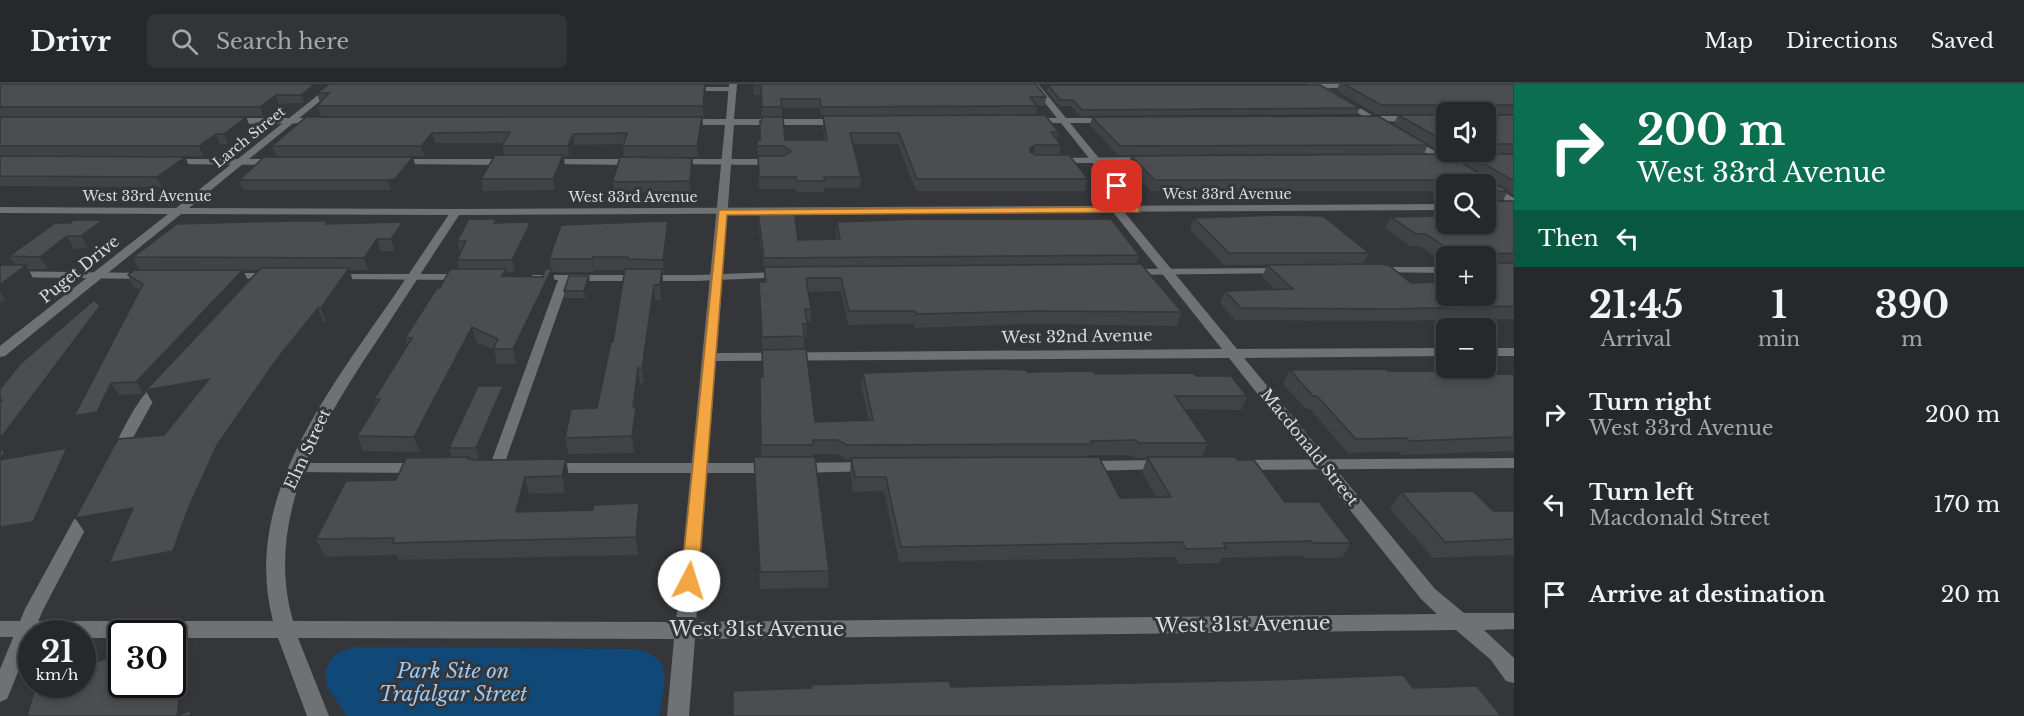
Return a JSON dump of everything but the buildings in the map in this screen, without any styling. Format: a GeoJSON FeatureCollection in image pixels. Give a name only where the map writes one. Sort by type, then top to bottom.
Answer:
{"type":"FeatureCollection","features":[{"type":"Feature","properties":{"kind":"street"},"geometry":{"type":"LineString","coordinates":[[678,716],[733,86]]}},
{"type":"Feature","properties":{"kind":"street"},"geometry":{"type":"LineString","coordinates":[[1035,86],[1136,210]]}},
{"type":"Feature","properties":{"kind":"street"},"geometry":{"type":"LineString","coordinates":[[1313,86],[1393,130]]}},
{"type":"Feature","properties":{"kind":"street","name":"Larch Street"},"geometry":{"type":"LineString","coordinates":[[179,211],[290,121],[338,87]]}},
{"type":"Feature","properties":{"kind":"street"},"geometry":{"type":"LineString","coordinates":[[1353,119],[1436,119]]}},
{"type":"Feature","properties":{"kind":"street"},"geometry":{"type":"LineString","coordinates":[[1024,121],[1116,120]]}},
{"type":"Feature","properties":{"kind":"street"},"geometry":{"type":"LineString","coordinates":[[223,121],[335,121]]}},
{"type":"Feature","properties":{"kind":"street"},"geometry":{"type":"LineString","coordinates":[[678,122],[850,122]]}},
{"type":"Feature","properties":{"kind":"street"},"geometry":{"type":"LineString","coordinates":[[1403,136],[1436,156]]}},
{"type":"Feature","properties":{"kind":"street"},"geometry":{"type":"LineString","coordinates":[[1446,162],[1466,174]]}},
{"type":"Feature","properties":{"kind":"street"},"geometry":{"type":"LineString","coordinates":[[1496,191],[1514,202]]}},
{"type":"Feature","properties":{"kind":"street","name":"West 33rd Avenue"},"geometry":{"type":"LineString","coordinates":[[0,210],[723,212],[1436,207]]}},
{"type":"Feature","properties":{"kind":"street","name":"Macdonald Street"},"geometry":{"type":"LineString","coordinates":[[1118,210],[1428,594],[1498,654],[1514,674]]}},
{"type":"Feature","properties":{"kind":"street","name":"Puget Drive"},"geometry":{"type":"LineString","coordinates":[[0,353],[179,211]]}},
{"type":"Feature","properties":{"kind":"street","name":"Elm Street"},"geometry":{"type":"LineString","coordinates":[[318,716],[278,600],[274,551],[281,510],[295,468],[317,422],[456,212]]}},
{"type":"Feature","properties":{"kind":"street","name":"West 32nd Avenue"},"geometry":{"type":"LineString","coordinates":[[708,357],[1436,352]]}},
{"type":"Feature","properties":{"kind":"street"},"geometry":{"type":"LineString","coordinates":[[1496,352],[1514,352]]}},
{"type":"Feature","properties":{"kind":"street","name":"West 31st Avenue"},"geometry":{"type":"LineString","coordinates":[[96,630],[686,630],[1514,621]]}},
{"type":"Feature","properties":{"kind":"street","name":"West 31st Avenue"},"geometry":{"type":"LineString","coordinates":[[0,629],[18,629]]}},
{"type":"Feature","properties":{"kind":"lane"},"geometry":{"type":"LineString","coordinates":[[684,89],[733,86]]}},
{"type":"Feature","properties":{"kind":"lane"},"geometry":{"type":"LineString","coordinates":[[1035,86],[1048,87]]}},
{"type":"Feature","properties":{"kind":"lane"},"geometry":{"type":"LineString","coordinates":[[1313,86],[1358,86]]}},
{"type":"Feature","properties":{"kind":"lane"},"geometry":{"type":"LineString","coordinates":[[316,88],[338,87]]}},
{"type":"Feature","properties":{"kind":"lane"},"geometry":{"type":"LineString","coordinates":[[1424,159],[1436,159]]}},
{"type":"Feature","properties":{"kind":"lane"},"geometry":{"type":"LineString","coordinates":[[1496,159],[1514,159]]}},
{"type":"Feature","properties":{"kind":"lane"},"geometry":{"type":"LineString","coordinates":[[1043,161],[1155,160]]}},
{"type":"Feature","properties":{"kind":"lane"},"geometry":{"type":"LineString","coordinates":[[164,162],[293,162]]}},
{"type":"Feature","properties":{"kind":"lane"},"geometry":{"type":"LineString","coordinates":[[388,162],[519,162]]}},
{"type":"Feature","properties":{"kind":"lane"},"geometry":{"type":"LineString","coordinates":[[543,162],[650,162]]}},
{"type":"Feature","properties":{"kind":"lane"},"geometry":{"type":"LineString","coordinates":[[662,162],[784,162]]}},
{"type":"Feature","properties":{"kind":"lane"},"geometry":{"type":"LineString","coordinates":[[1365,270],[1436,270]]}},
{"type":"Feature","properties":{"kind":"lane"},"geometry":{"type":"LineString","coordinates":[[1121,272],[1296,271]]}},
{"type":"Feature","properties":{"kind":"lane"},"geometry":{"type":"LineString","coordinates":[[0,274],[159,276]]}},
{"type":"Feature","properties":{"kind":"lane"},"geometry":{"type":"LineString","coordinates":[[518,277],[798,275]]}},
{"type":"Feature","properties":{"kind":"lane"},"geometry":{"type":"LineString","coordinates":[[216,276],[285,276]]}},
{"type":"Feature","properties":{"kind":"lane"},"geometry":{"type":"LineString","coordinates":[[246,293],[262,276]]}},
{"type":"Feature","properties":{"kind":"lane"},"geometry":{"type":"LineString","coordinates":[[321,277],[471,277]]}},
{"type":"Feature","properties":{"kind":"lane"},"geometry":{"type":"LineString","coordinates":[[496,468],[566,277]]}},
{"type":"Feature","properties":{"kind":"lane"},"geometry":{"type":"LineString","coordinates":[[112,465],[145,403],[168,377]]}},
{"type":"Feature","properties":{"kind":"lane"},"geometry":{"type":"LineString","coordinates":[[1229,465],[1514,463]]}},
{"type":"Feature","properties":{"kind":"lane"},"geometry":{"type":"LineString","coordinates":[[1076,466],[1182,465]]}},
{"type":"Feature","properties":{"kind":"lane"},"geometry":{"type":"LineString","coordinates":[[531,468],[887,467]]}},
{"type":"Feature","properties":{"kind":"lane"},"geometry":{"type":"LineString","coordinates":[[295,468],[440,468]]}},
{"type":"Feature","properties":{"kind":"lane"},"geometry":{"type":"LineString","coordinates":[[30,620],[95,495]]}},
{"type":"Feature","properties":{"kind":"lane"},"geometry":{"type":"LineString","coordinates":[[0,693],[18,647]]}},
{"type":"Feature","properties":{"kind":"green space","name":"Park Site on Trafalgar Street"},"geometry":{"type":"Polygon","coordinates":[[[353,647],[635,649],[657,658],[662,665],[664,683],[659,716],[347,716],[327,687],[325,671],[334,655],[353,647]]]}},
{"type":"Feature","properties":{"kind":"route"},"geometry":{"type":"LineString","coordinates":[[689,581],[723,212],[1136,210],[1117,186]]}}]}
